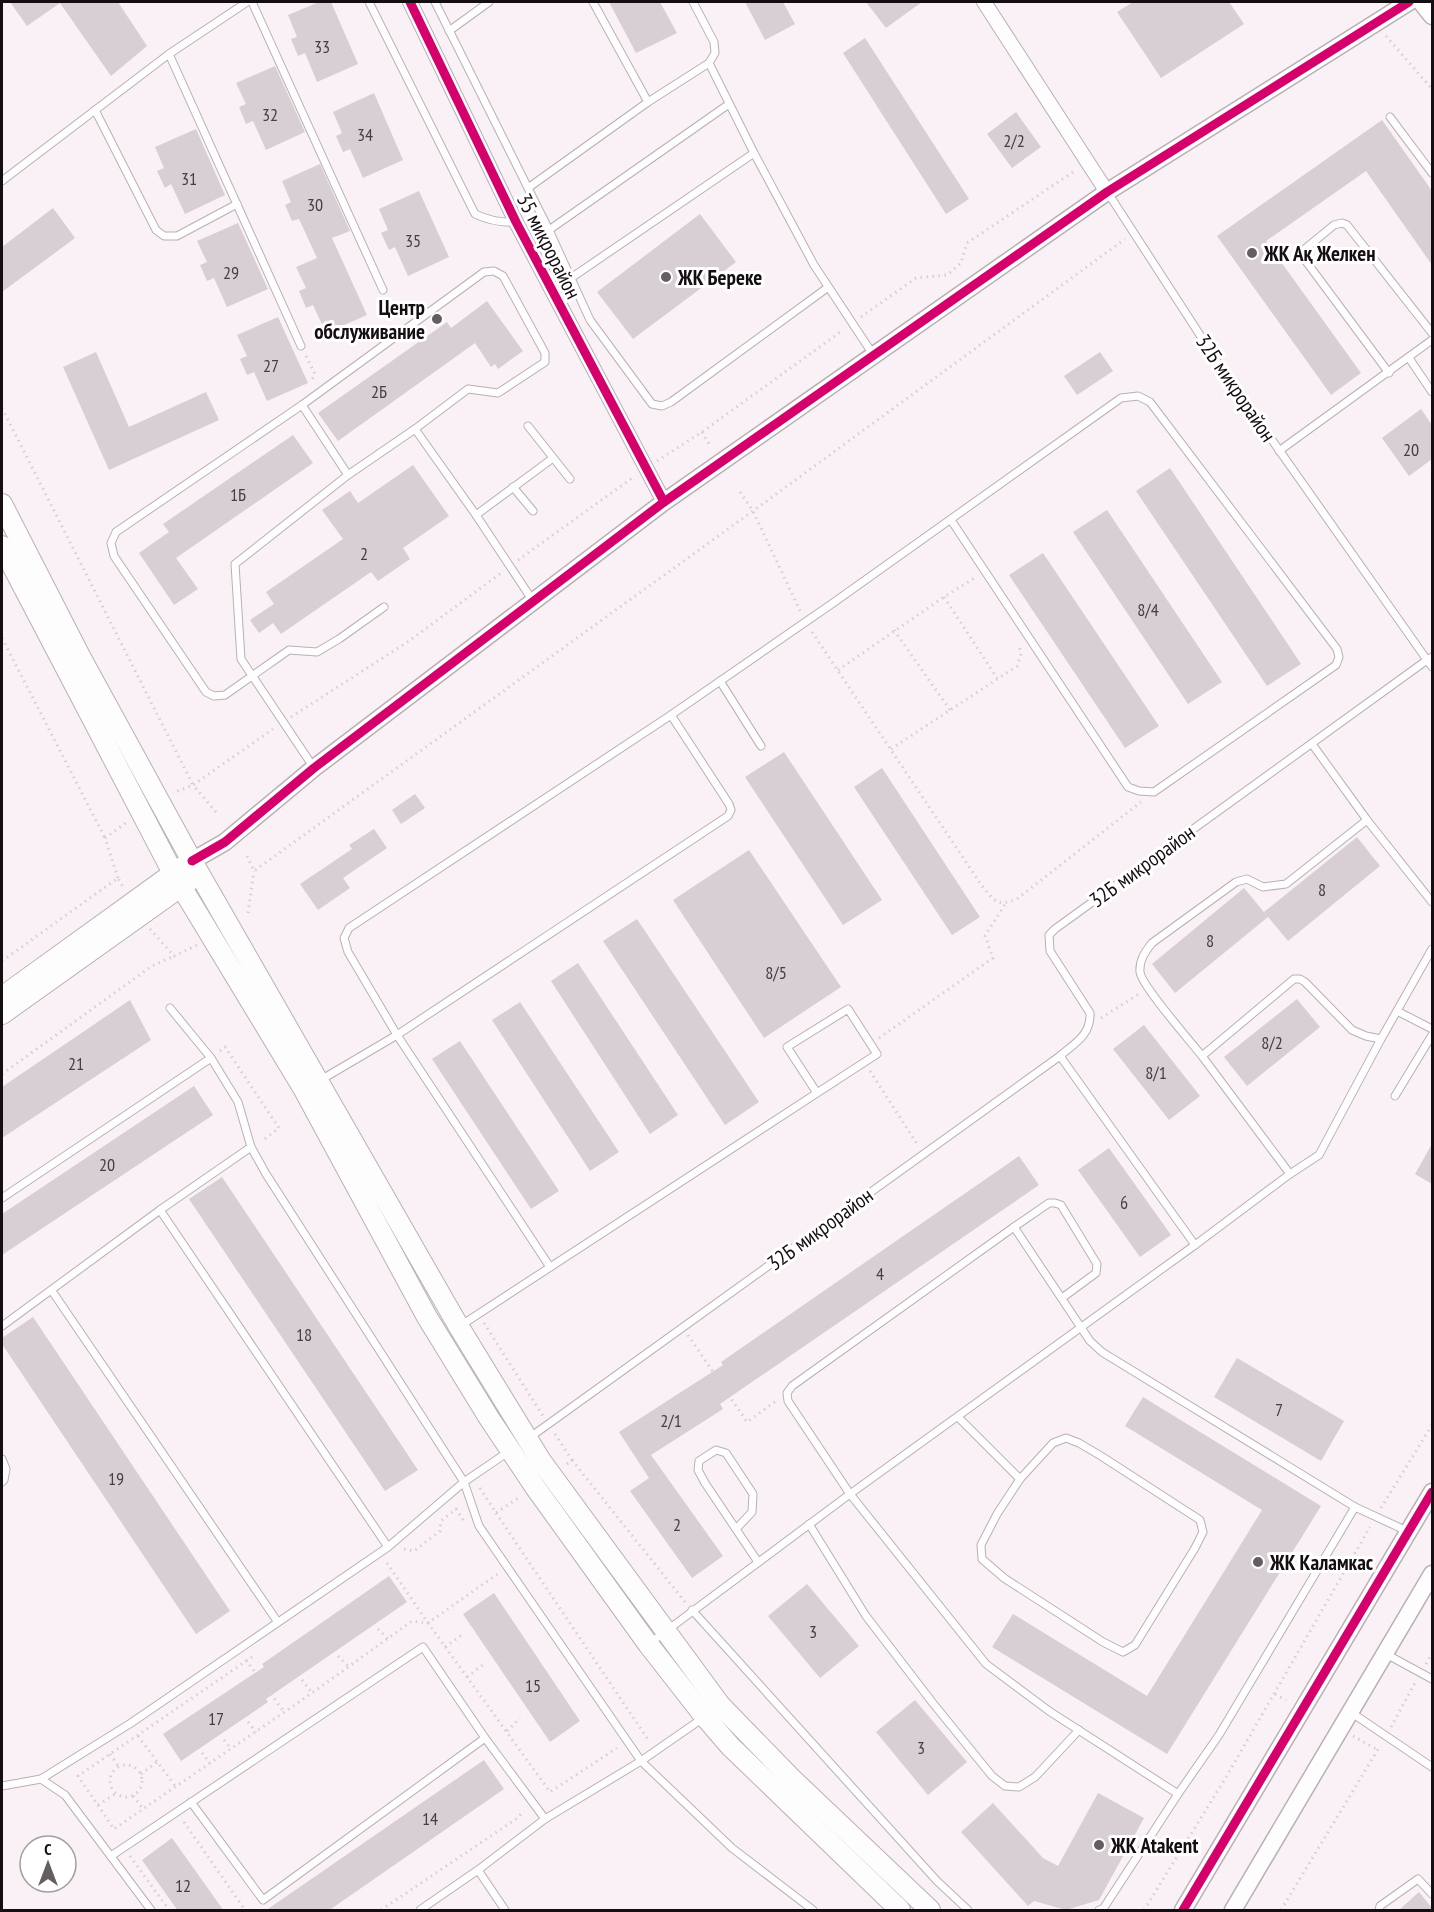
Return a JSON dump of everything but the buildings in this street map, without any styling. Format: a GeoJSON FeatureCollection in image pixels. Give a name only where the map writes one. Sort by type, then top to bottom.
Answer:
{"type":"FeatureCollection","features":[{"type":"Feature","properties":{"kind":"main road"},"geometry":{"type":"LineString","coordinates":[[2,504],[81,658],[196,868],[317,1082],[527,1440],[543,1481],[648,1644],[712,1711],[791,1778],[930,1911]]}},
{"type":"Feature","properties":{"kind":"main road"},"geometry":{"type":"LineString","coordinates":[[2,546],[177,880],[303,1088],[428,1317],[510,1450],[543,1481],[665,1631],[730,1746],[900,1911]]}},
{"type":"Feature","properties":{"kind":"main road"},"geometry":{"type":"LineString","coordinates":[[2,997],[131,904],[196,868]]}},
{"type":"Feature","properties":{"kind":"main road"},"geometry":{"type":"LineString","coordinates":[[2,1014],[177,880]]}},
{"type":"Feature","properties":{"kind":"street","name":"35 микрорайон"},"geometry":{"type":"LineString","coordinates":[[410,2],[516,222],[664,502]]}},
{"type":"Feature","properties":{"kind":"street"},"geometry":{"type":"LineString","coordinates":[[984,2],[1107,192]]}},
{"type":"Feature","properties":{"kind":"street"},"geometry":{"type":"LineString","coordinates":[[196,868],[314,768],[664,502],[1107,192],[1409,2]]}},
{"type":"Feature","properties":{"kind":"street"},"geometry":{"type":"LineString","coordinates":[[1421,2],[1432,16]]}},
{"type":"Feature","properties":{"kind":"street"},"geometry":{"type":"LineString","coordinates":[[1183,1911],[1432,1492]]}},
{"type":"Feature","properties":{"kind":"street"},"geometry":{"type":"LineString","coordinates":[[1233,1911],[1386,1654],[1428,1592],[1432,1574]]}},
{"type":"Feature","properties":{"kind":"lane"},"geometry":{"type":"LineString","coordinates":[[2,181],[169,54],[247,2]]}},
{"type":"Feature","properties":{"kind":"lane"},"geometry":{"type":"LineString","coordinates":[[252,2],[383,290]]}},
{"type":"Feature","properties":{"kind":"lane"},"geometry":{"type":"LineString","coordinates":[[369,2],[475,214],[504,223],[516,222]]}},
{"type":"Feature","properties":{"kind":"lane"},"geometry":{"type":"LineString","coordinates":[[435,2],[549,230],[590,320],[652,404],[662,406],[671,402],[827,288]]}},
{"type":"Feature","properties":{"kind":"lane"},"geometry":{"type":"LineString","coordinates":[[449,31],[489,2]]}},
{"type":"Feature","properties":{"kind":"lane"},"geometry":{"type":"LineString","coordinates":[[593,2],[648,102]]}},
{"type":"Feature","properties":{"kind":"lane"},"geometry":{"type":"LineString","coordinates":[[528,188],[648,102],[709,63],[715,53],[714,42],[693,2]]}},
{"type":"Feature","properties":{"kind":"lane"},"geometry":{"type":"LineString","coordinates":[[169,54],[301,346]]}},
{"type":"Feature","properties":{"kind":"lane"},"geometry":{"type":"LineString","coordinates":[[709,63],[754,153],[827,288],[874,356]]}},
{"type":"Feature","properties":{"kind":"lane"},"geometry":{"type":"LineString","coordinates":[[549,230],[729,104]]}},
{"type":"Feature","properties":{"kind":"lane"},"geometry":{"type":"LineString","coordinates":[[95,110],[156,230],[164,236],[177,236],[237,204]]}},
{"type":"Feature","properties":{"kind":"lane"},"geometry":{"type":"LineString","coordinates":[[1390,117],[1432,173]]}},
{"type":"Feature","properties":{"kind":"lane"},"geometry":{"type":"LineString","coordinates":[[571,278],[754,153]]}},
{"type":"Feature","properties":{"kind":"lane","name":"32Б микрорайон"},"geometry":{"type":"LineString","coordinates":[[527,1440],[1060,1056],[1087,1033],[1090,1013],[1050,951],[1049,935],[1430,658],[1222,369],[1107,192]]}},
{"type":"Feature","properties":{"kind":"lane"},"geometry":{"type":"LineString","coordinates":[[1389,373],[1305,260],[1306,248],[1334,225],[1342,223],[1347,225],[1432,333]]}},
{"type":"Feature","properties":{"kind":"lane"},"geometry":{"type":"LineString","coordinates":[[314,768],[253,674],[241,659],[235,564],[348,475],[415,429],[468,388],[494,393],[501,392],[545,362],[545,353],[503,276],[494,271],[484,272],[303,405],[116,532],[111,543],[114,556],[206,692],[214,696],[225,695],[253,674],[289,650],[317,652],[384,607]]}},
{"type":"Feature","properties":{"kind":"lane"},"geometry":{"type":"LineString","coordinates":[[1279,451],[1432,340]]}},
{"type":"Feature","properties":{"kind":"lane"},"geometry":{"type":"LineString","coordinates":[[1408,358],[1432,392]]}},
{"type":"Feature","properties":{"kind":"lane"},"geometry":{"type":"LineString","coordinates":[[549,1267],[397,1035],[348,952],[344,938],[349,928],[720,681],[1121,398],[1138,396],[1150,402],[1337,649],[1339,657],[1336,665],[1154,792],[1139,791],[1128,787],[951,519]]}},
{"type":"Feature","properties":{"kind":"lane"},"geometry":{"type":"LineString","coordinates":[[303,405],[348,475]]}},
{"type":"Feature","properties":{"kind":"lane"},"geometry":{"type":"LineString","coordinates":[[528,426],[570,479]]}},
{"type":"Feature","properties":{"kind":"lane"},"geometry":{"type":"LineString","coordinates":[[415,429],[533,601]]}},
{"type":"Feature","properties":{"kind":"lane"},"geometry":{"type":"LineString","coordinates":[[476,515],[553,458]]}},
{"type":"Feature","properties":{"kind":"lane"},"geometry":{"type":"LineString","coordinates":[[513,487],[533,511]]}},
{"type":"Feature","properties":{"kind":"lane"},"geometry":{"type":"LineString","coordinates":[[1430,658],[1432,667]]}},
{"type":"Feature","properties":{"kind":"lane"},"geometry":{"type":"LineString","coordinates":[[720,681],[761,746]]}},
{"type":"Feature","properties":{"kind":"lane"},"geometry":{"type":"LineString","coordinates":[[317,1082],[397,1035],[728,816],[731,810],[729,804],[670,715]]}},
{"type":"Feature","properties":{"kind":"lane"},"geometry":{"type":"LineString","coordinates":[[1312,744],[1367,820],[1432,902]]}},
{"type":"Feature","properties":{"kind":"lane"},"geometry":{"type":"LineString","coordinates":[[1290,1174],[1148,988],[1140,975],[1140,962],[1152,943],[1241,879],[1247,879],[1263,887],[1286,884],[1367,820]]}},
{"type":"Feature","properties":{"kind":"lane"},"geometry":{"type":"LineString","coordinates":[[648,1644],[850,1494],[1322,1152],[1381,1039],[1432,949]]}},
{"type":"Feature","properties":{"kind":"lane"},"geometry":{"type":"LineString","coordinates":[[1202,1056],[1294,979],[1305,982],[1352,1030],[1381,1039]]}},
{"type":"Feature","properties":{"kind":"lane"},"geometry":{"type":"LineString","coordinates":[[170,1008],[211,1058],[238,1102],[251,1147],[266,1174],[464,1482],[479,1526],[641,1761],[732,1848],[813,1911]]}},
{"type":"Feature","properties":{"kind":"lane"},"geometry":{"type":"LineString","coordinates":[[459,1326],[877,1054],[848,1009],[787,1047],[817,1093]]}},
{"type":"Feature","properties":{"kind":"lane"},"geometry":{"type":"LineString","coordinates":[[1397,1011],[1432,1029]]}},
{"type":"Feature","properties":{"kind":"lane"},"geometry":{"type":"LineString","coordinates":[[1395,1096],[1432,1035]]}},
{"type":"Feature","properties":{"kind":"lane"},"geometry":{"type":"LineString","coordinates":[[1060,1056],[1195,1245]]}},
{"type":"Feature","properties":{"kind":"lane"},"geometry":{"type":"LineString","coordinates":[[2,1198],[211,1058]]}},
{"type":"Feature","properties":{"kind":"lane"},"geometry":{"type":"LineString","coordinates":[[2,1326],[160,1210],[251,1147]]}},
{"type":"Feature","properties":{"kind":"lane"},"geometry":{"type":"LineString","coordinates":[[1062,1298],[1096,1273],[1098,1268],[1061,1205],[1049,1203],[792,1386],[787,1393],[788,1401],[850,1494],[986,1664],[1049,1711],[1178,1794]]}},
{"type":"Feature","properties":{"kind":"lane"},"geometry":{"type":"LineString","coordinates":[[160,1210],[388,1547]]}},
{"type":"Feature","properties":{"kind":"lane"},"geometry":{"type":"LineString","coordinates":[[1014,1227],[1090,1341],[1102,1352],[1355,1507],[1408,1532]]}},
{"type":"Feature","properties":{"kind":"lane"},"geometry":{"type":"LineString","coordinates":[[52,1291],[277,1622]]}},
{"type":"Feature","properties":{"kind":"lane"},"geometry":{"type":"LineString","coordinates":[[958,1417],[1020,1479]]}},
{"type":"Feature","properties":{"kind":"lane"},"geometry":{"type":"LineString","coordinates":[[1066,1438],[1101,1455],[1200,1520],[1203,1532],[1195,1548],[1135,1645],[1123,1652],[1103,1642],[1004,1578],[982,1558],[981,1545],[997,1514],[1020,1479],[1053,1443],[1066,1438]]}},
{"type":"Feature","properties":{"kind":"lane"},"geometry":{"type":"LineString","coordinates":[[2,1786],[41,1779],[131,1723],[388,1547],[464,1482],[510,1450]]}},
{"type":"Feature","properties":{"kind":"lane"},"geometry":{"type":"LineString","coordinates":[[736,1529],[752,1512],[753,1494],[726,1453],[716,1450],[699,1461],[698,1470],[736,1529],[758,1562]]}},
{"type":"Feature","properties":{"kind":"lane"},"geometry":{"type":"LineString","coordinates":[[2,1459],[6,1469],[2,1482]]}},
{"type":"Feature","properties":{"kind":"lane"},"geometry":{"type":"LineString","coordinates":[[1099,1911],[1219,1735],[1355,1507]]}},
{"type":"Feature","properties":{"kind":"lane"},"geometry":{"type":"LineString","coordinates":[[809,1524],[866,1616],[992,1776],[1005,1786],[1019,1787],[1035,1777],[1079,1730]]}},
{"type":"Feature","properties":{"kind":"lane"},"geometry":{"type":"LineString","coordinates":[[692,1610],[937,1881],[968,1911]]}},
{"type":"Feature","properties":{"kind":"lane"},"geometry":{"type":"LineString","coordinates":[[111,1856],[423,1647],[485,1738],[545,1818]]}},
{"type":"Feature","properties":{"kind":"lane"},"geometry":{"type":"LineString","coordinates":[[1386,1654],[1432,1679]]}},
{"type":"Feature","properties":{"kind":"lane"},"geometry":{"type":"LineString","coordinates":[[420,1911],[545,1818],[641,1761],[712,1711]]}},
{"type":"Feature","properties":{"kind":"lane"},"geometry":{"type":"LineString","coordinates":[[1352,1713],[1432,1767]]}},
{"type":"Feature","properties":{"kind":"lane"},"geometry":{"type":"LineString","coordinates":[[191,1802],[262,1900],[485,1738]]}},
{"type":"Feature","properties":{"kind":"lane"},"geometry":{"type":"LineString","coordinates":[[41,1779],[65,1794],[152,1911]]}},
{"type":"Feature","properties":{"kind":"lane"},"geometry":{"type":"LineString","coordinates":[[478,1870],[505,1911]]}},
{"type":"Feature","properties":{"kind":"lane"},"geometry":{"type":"LineString","coordinates":[[1379,1911],[1380,1906],[1418,1879],[1432,1894]]}},
{"type":"Feature","properties":{"kind":"path"},"geometry":{"type":"LineString","coordinates":[[1375,23],[1432,90]]}},
{"type":"Feature","properties":{"kind":"path"},"geometry":{"type":"LineString","coordinates":[[172,794],[193,784],[284,721],[409,641],[646,468],[702,432],[916,278],[947,275],[961,263],[967,243],[1088,161]]}},
{"type":"Feature","properties":{"kind":"path"},"geometry":{"type":"LineString","coordinates":[[254,872],[1134,233]]}},
{"type":"Feature","properties":{"kind":"path"},"geometry":{"type":"LineString","coordinates":[[301,346],[315,374],[303,405]]}},
{"type":"Feature","properties":{"kind":"path"},"geometry":{"type":"LineString","coordinates":[[2,408],[193,784],[216,812]]}},
{"type":"Feature","properties":{"kind":"path"},"geometry":{"type":"LineString","coordinates":[[702,432],[709,444]]}},
{"type":"Feature","properties":{"kind":"path"},"geometry":{"type":"LineString","coordinates":[[740,492],[753,511],[805,621],[982,886],[995,902],[1005,904],[1017,899],[1154,792]]}},
{"type":"Feature","properties":{"kind":"path"},"geometry":{"type":"LineString","coordinates":[[837,670],[944,597],[986,572]]}},
{"type":"Feature","properties":{"kind":"path"},"geometry":{"type":"LineString","coordinates":[[944,597],[998,678]]}},
{"type":"Feature","properties":{"kind":"path"},"geometry":{"type":"LineString","coordinates":[[894,630],[950,710]]}},
{"type":"Feature","properties":{"kind":"path"},"geometry":{"type":"LineString","coordinates":[[2,638],[105,838],[118,878],[131,904]]}},
{"type":"Feature","properties":{"kind":"path"},"geometry":{"type":"LineString","coordinates":[[891,749],[1017,666],[1021,654],[1018,642]]}},
{"type":"Feature","properties":{"kind":"path"},"geometry":{"type":"LineString","coordinates":[[105,838],[127,822]]}},
{"type":"Feature","properties":{"kind":"path"},"geometry":{"type":"LineString","coordinates":[[247,856],[254,872],[248,913]]}},
{"type":"Feature","properties":{"kind":"path"},"geometry":{"type":"LineString","coordinates":[[2,962],[118,878]]}},
{"type":"Feature","properties":{"kind":"path"},"geometry":{"type":"LineString","coordinates":[[870,1044],[993,958],[985,936],[1005,904]]}},
{"type":"Feature","properties":{"kind":"path"},"geometry":{"type":"LineString","coordinates":[[148,927],[174,956]]}},
{"type":"Feature","properties":{"kind":"path"},"geometry":{"type":"LineString","coordinates":[[2,1074],[152,966],[197,945]]}},
{"type":"Feature","properties":{"kind":"path"},"geometry":{"type":"LineString","coordinates":[[1089,1027],[1148,988]]}},
{"type":"Feature","properties":{"kind":"path"},"geometry":{"type":"LineString","coordinates":[[211,1058],[225,1047],[279,1128],[260,1142]]}},
{"type":"Feature","properties":{"kind":"path"},"geometry":{"type":"LineString","coordinates":[[864,1062],[924,1154]]}},
{"type":"Feature","properties":{"kind":"path"},"geometry":{"type":"LineString","coordinates":[[479,1314],[572,1460],[692,1610]]}},
{"type":"Feature","properties":{"kind":"path"},"geometry":{"type":"LineString","coordinates":[[683,1328],[747,1422],[787,1393]]}},
{"type":"Feature","properties":{"kind":"path"},"geometry":{"type":"LineString","coordinates":[[1144,1911],[1275,1694],[1376,1516],[1432,1425]]}},
{"type":"Feature","properties":{"kind":"path"},"geometry":{"type":"LineString","coordinates":[[496,1513],[572,1460]]}},
{"type":"Feature","properties":{"kind":"path"},"geometry":{"type":"LineString","coordinates":[[472,1477],[656,1750]]}},
{"type":"Feature","properties":{"kind":"path"},"geometry":{"type":"LineString","coordinates":[[403,1549],[414,1551],[440,1532],[441,1521],[456,1509],[467,1527]]}},
{"type":"Feature","properties":{"kind":"path"},"geometry":{"type":"LineString","coordinates":[[387,1563],[550,1792],[617,1748]]}},
{"type":"Feature","properties":{"kind":"path"},"geometry":{"type":"LineString","coordinates":[[176,1787],[138,1736],[78,1776],[114,1829],[176,1787],[312,1693],[412,1621],[428,1623],[499,1574],[494,1567]]}},
{"type":"Feature","properties":{"kind":"path"},"geometry":{"type":"LineString","coordinates":[[378,1629],[388,1639]]}},
{"type":"Feature","properties":{"kind":"path"},"geometry":{"type":"LineString","coordinates":[[445,1647],[462,1635]]}},
{"type":"Feature","properties":{"kind":"path"},"geometry":{"type":"LineString","coordinates":[[1281,1911],[1386,1736],[1432,1653]]}},
{"type":"Feature","properties":{"kind":"path"},"geometry":{"type":"LineString","coordinates":[[338,1656],[348,1666]]}},
{"type":"Feature","properties":{"kind":"path"},"geometry":{"type":"LineString","coordinates":[[246,1660],[284,1712]]}},
{"type":"Feature","properties":{"kind":"path"},"geometry":{"type":"LineString","coordinates":[[467,1677],[484,1664]]}},
{"type":"Feature","properties":{"kind":"path"},"geometry":{"type":"LineString","coordinates":[[302,1680],[312,1693]]}},
{"type":"Feature","properties":{"kind":"path"},"geometry":{"type":"LineString","coordinates":[[1275,1694],[1286,1700]]}},
{"type":"Feature","properties":{"kind":"path"},"geometry":{"type":"LineString","coordinates":[[507,1731],[520,1718]]}},
{"type":"Feature","properties":{"kind":"path"},"geometry":{"type":"LineString","coordinates":[[248,1722],[256,1732]]}},
{"type":"Feature","properties":{"kind":"path"},"geometry":{"type":"LineString","coordinates":[[224,1740],[231,1749]]}},
{"type":"Feature","properties":{"kind":"path"},"geometry":{"type":"LineString","coordinates":[[202,1753],[210,1763]]}},
{"type":"Feature","properties":{"kind":"path"},"geometry":{"type":"LineString","coordinates":[[110,1754],[119,1767]]}},
{"type":"Feature","properties":{"kind":"path"},"geometry":{"type":"LineString","coordinates":[[141,1774],[158,1762]]}},
{"type":"Feature","properties":{"kind":"path"},"geometry":{"type":"LineString","coordinates":[[131,1766],[141,1774],[142,1787],[133,1796],[127,1798],[115,1794],[111,1789],[111,1776],[119,1767],[131,1766]]}},
{"type":"Feature","properties":{"kind":"path"},"geometry":{"type":"LineString","coordinates":[[98,1805],[115,1794]]}},
{"type":"Feature","properties":{"kind":"path"},"geometry":{"type":"LineString","coordinates":[[133,1796],[143,1809]]}},
{"type":"Feature","properties":{"kind":"path"},"geometry":{"type":"LineString","coordinates":[[381,1911],[516,1819],[525,1811],[522,1801]]}},
{"type":"Feature","properties":{"kind":"path"},"geometry":{"type":"LineString","coordinates":[[182,1819],[245,1911]]}},
{"type":"Feature","properties":{"kind":"path"},"geometry":{"type":"LineString","coordinates":[[138,1849],[129,1856],[169,1911]]}},
{"type":"Feature","properties":{"kind":"cycle path"},"geometry":{"type":"LineString","coordinates":[[410,2],[516,222],[664,502]]}},
{"type":"Feature","properties":{"kind":"cycle path"},"geometry":{"type":"LineString","coordinates":[[192,861],[225,842],[314,768],[664,502],[1107,192],[1409,2]]}},
{"type":"Feature","properties":{"kind":"cycle path"},"geometry":{"type":"LineString","coordinates":[[1183,1910],[1432,1492]]}},
{"type":"Feature","properties":{"kind":"place","name":"ЖК Ақ Желкен"},"geometry":{"type":"Point","coordinates":[1252,253]}},
{"type":"Feature","properties":{"kind":"place","name":"ЖК Береке"},"geometry":{"type":"Point","coordinates":[666,277]}},
{"type":"Feature","properties":{"kind":"place","name":"Центр обслуживание"},"geometry":{"type":"Point","coordinates":[437,319]}},
{"type":"Feature","properties":{"kind":"place","name":"ЖК Каламкас"},"geometry":{"type":"Point","coordinates":[1258,1562]}},
{"type":"Feature","properties":{"kind":"place","name":"ЖК Atakent"},"geometry":{"type":"Point","coordinates":[1099,1845]}}]}
